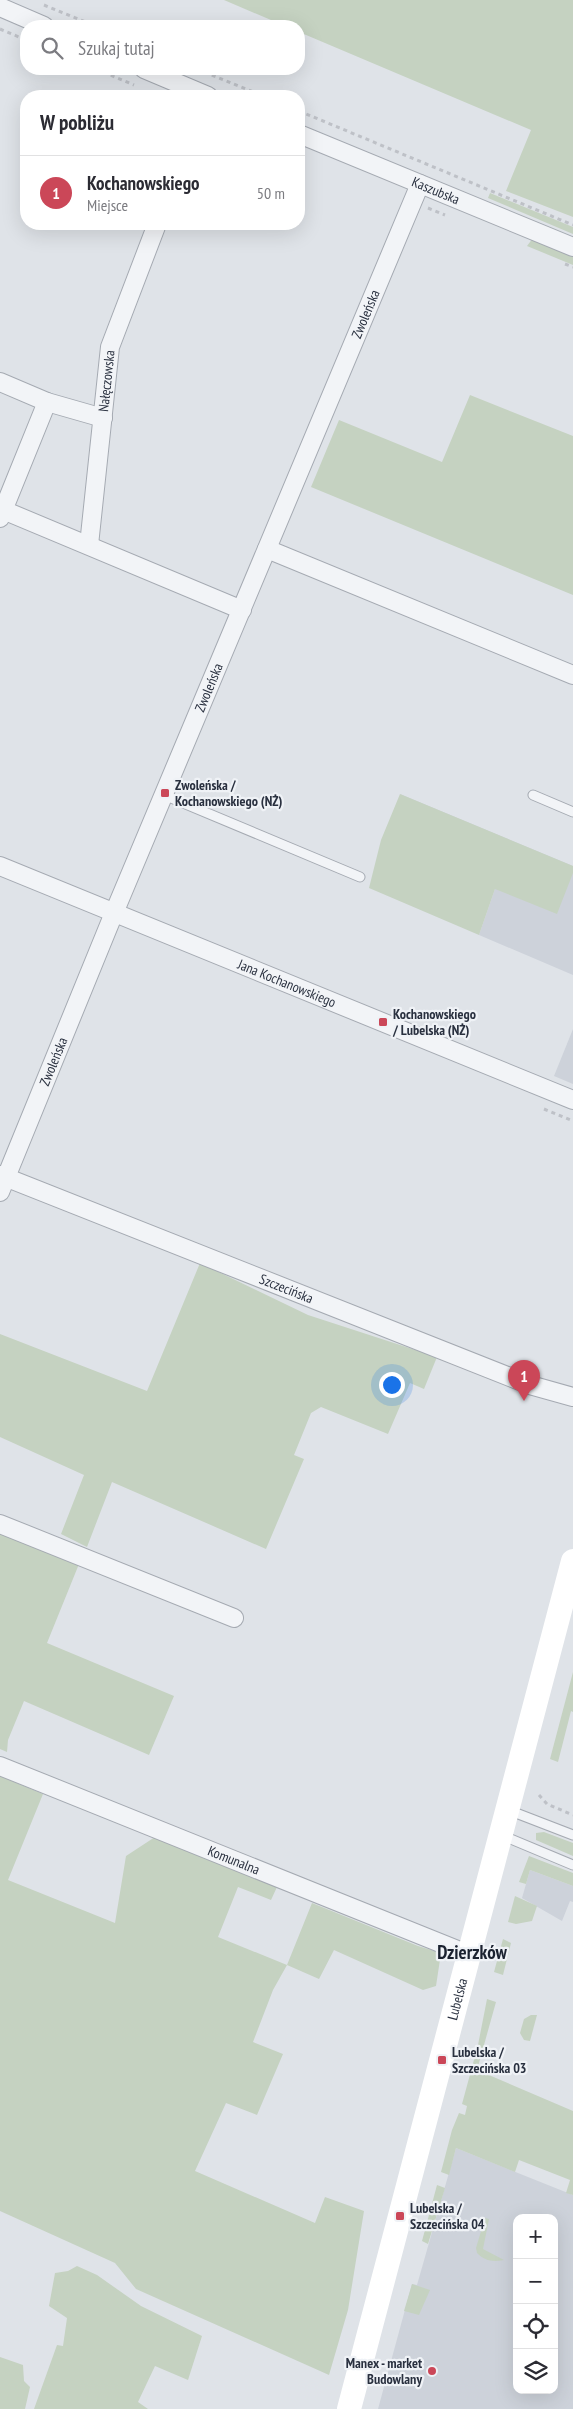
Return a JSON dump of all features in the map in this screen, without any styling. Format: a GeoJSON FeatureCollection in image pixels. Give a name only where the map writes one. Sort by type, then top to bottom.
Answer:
{"type":"FeatureCollection","features":[{"type":"Feature","properties":{"kind":"main road","name":"Lubelska"},"geometry":{"type":"LineString","coordinates":[[349,2409],[573,1561]]}},
{"type":"Feature","properties":{"kind":"street"},"geometry":{"type":"LineString","coordinates":[[2,6],[31,20]]}},
{"type":"Feature","properties":{"kind":"street"},"geometry":{"type":"LineString","coordinates":[[158,75],[194,90]]}},
{"type":"Feature","properties":{"kind":"street","name":"Kaszubska"},"geometry":{"type":"LineString","coordinates":[[305,136],[573,247]]}},
{"type":"Feature","properties":{"kind":"street","name":"Zwoleńska"},"geometry":{"type":"LineString","coordinates":[[2,1182],[420,184]]}},
{"type":"Feature","properties":{"kind":"street","name":"Nałęczowska"},"geometry":{"type":"LineString","coordinates":[[89,545],[113,334],[155,230]]}},
{"type":"Feature","properties":{"kind":"street"},"geometry":{"type":"LineString","coordinates":[[0,382],[47,402],[103,418]]}},
{"type":"Feature","properties":{"kind":"street"},"geometry":{"type":"LineString","coordinates":[[47,402],[2,514],[89,545],[242,610]]}},
{"type":"Feature","properties":{"kind":"street"},"geometry":{"type":"LineString","coordinates":[[267,549],[573,675]]}},
{"type":"Feature","properties":{"kind":"street","name":"Jana Kochanowskiego"},"geometry":{"type":"LineString","coordinates":[[0,866],[573,1100]]}},
{"type":"Feature","properties":{"kind":"street","name":"Szczecińska"},"geometry":{"type":"LineString","coordinates":[[2,1182],[530,1385],[573,1397]]}},
{"type":"Feature","properties":{"kind":"street"},"geometry":{"type":"LineString","coordinates":[[0,1524],[234,1618]]}},
{"type":"Feature","properties":{"kind":"street","name":"Komunalna"},"geometry":{"type":"LineString","coordinates":[[0,1766],[470,1955]]}},
{"type":"Feature","properties":{"kind":"lane"},"geometry":{"type":"LineString","coordinates":[[164,795],[360,877]]}},
{"type":"Feature","properties":{"kind":"lane"},"geometry":{"type":"LineString","coordinates":[[533,796],[573,812]]}},
{"type":"Feature","properties":{"kind":"lane"},"geometry":{"type":"LineString","coordinates":[[508,1810],[573,1836]]}},
{"type":"Feature","properties":{"kind":"lane"},"geometry":{"type":"LineString","coordinates":[[501,1835],[573,1864]]}},
{"type":"Feature","properties":{"kind":"path"},"geometry":{"type":"LineString","coordinates":[[41,4],[80,20]]}},
{"type":"Feature","properties":{"kind":"path"},"geometry":{"type":"LineString","coordinates":[[0,34],[1,30],[20,38]]}},
{"type":"Feature","properties":{"kind":"path"},"geometry":{"type":"LineString","coordinates":[[110,75],[137,86]]}},
{"type":"Feature","properties":{"kind":"path"},"geometry":{"type":"LineString","coordinates":[[212,75],[248,90]]}},
{"type":"Feature","properties":{"kind":"path"},"geometry":{"type":"LineString","coordinates":[[305,113],[573,224]]}},
{"type":"Feature","properties":{"kind":"path"},"geometry":{"type":"LineString","coordinates":[[423,210],[428,208],[454,219]]}},
{"type":"Feature","properties":{"kind":"path"},"geometry":{"type":"LineString","coordinates":[[556,260],[573,267]]}},
{"type":"Feature","properties":{"kind":"path"},"geometry":{"type":"LineString","coordinates":[[537,1106],[573,1121]]}},
{"type":"Feature","properties":{"kind":"path"},"geometry":{"type":"LineString","coordinates":[[539,1795],[547,1804],[573,1814]]}},
{"type":"Feature","properties":{"kind":"shaded area"},"geometry":{"type":"Polygon","coordinates":[[[400,794],[573,866],[573,975],[479,935],[495,889],[400,794]]]}},
{"type":"Feature","properties":{"kind":"shaded area"},"geometry":{"type":"Polygon","coordinates":[[[573,1029],[573,1084],[554,1076],[573,1029]]]}},
{"type":"Feature","properties":{"kind":"shaded area"},"geometry":{"type":"Polygon","coordinates":[[[530,1870],[573,1886],[573,1902],[570,1901],[562,1921],[522,1898],[530,1870]]]}},
{"type":"Feature","properties":{"kind":"shaded area"},"geometry":{"type":"Polygon","coordinates":[[[456,2148],[573,2195],[573,2409],[378,2409],[412,2284],[417,2285],[456,2148]]]}},
{"type":"Feature","properties":{"kind":"green space"},"geometry":{"type":"Polygon","coordinates":[[[224,0],[573,0],[573,217],[506,191],[531,130],[305,35],[305,20],[271,20],[224,0]]]}},
{"type":"Feature","properties":{"kind":"green space"},"geometry":{"type":"Polygon","coordinates":[[[490,193],[573,227],[573,234],[488,198],[490,193]]]}},
{"type":"Feature","properties":{"kind":"green space"},"geometry":{"type":"Polygon","coordinates":[[[533,238],[573,255],[573,265],[527,246],[533,238]]]}},
{"type":"Feature","properties":{"kind":"green space"},"geometry":{"type":"Polygon","coordinates":[[[470,395],[573,436],[573,595],[311,487],[339,420],[442,462],[470,395]]]}},
{"type":"Feature","properties":{"kind":"green space"},"geometry":{"type":"Polygon","coordinates":[[[400,794],[573,866],[573,873],[557,914],[495,889],[479,935],[369,888],[381,840],[400,794]]]}},
{"type":"Feature","properties":{"kind":"green space"},"geometry":{"type":"Polygon","coordinates":[[[200,1263],[308,1315],[437,1357],[424,1389],[410,1383],[388,1434],[321,1407],[311,1413],[294,1455],[304,1459],[266,1549],[112,1482],[87,1547],[61,1534],[84,1475],[0,1437],[0,1334],[147,1391],[200,1263]]]}},
{"type":"Feature","properties":{"kind":"green space"},"geometry":{"type":"Polygon","coordinates":[[[0,1533],[79,1564],[47,1643],[174,1696],[149,1755],[24,1701],[8,1740],[7,1752],[0,1749],[0,1533]]]}},
{"type":"Feature","properties":{"kind":"green space"},"geometry":{"type":"Polygon","coordinates":[[[573,1672],[573,1712],[571,1711],[558,1762],[550,1759],[573,1672]]]}},
{"type":"Feature","properties":{"kind":"green space"},"geometry":{"type":"Polygon","coordinates":[[[0,1776],[43,1794],[8,1880],[115,1923],[126,1856],[155,1837],[277,1887],[271,1900],[238,1887],[218,1937],[287,1965],[273,1990],[253,2042],[283,2054],[257,2115],[226,2103],[195,2171],[315,2223],[325,2197],[364,2211],[348,2310],[329,2375],[136,2289],[115,2263],[0,2211],[0,1776]]]}},
{"type":"Feature","properties":{"kind":"green space"},"geometry":{"type":"Polygon","coordinates":[[[544,1832],[573,1843],[573,1856],[536,1840],[536,1833],[544,1832]]]}},
{"type":"Feature","properties":{"kind":"green space"},"geometry":{"type":"Polygon","coordinates":[[[529,1856],[573,1873],[573,1886],[530,1870],[526,1884],[519,1882],[529,1856]]]}},
{"type":"Feature","properties":{"kind":"green space"},"geometry":{"type":"Polygon","coordinates":[[[515,1896],[537,1906],[532,1921],[516,1924],[508,1922],[515,1896]]]}},
{"type":"Feature","properties":{"kind":"green space"},"geometry":{"type":"Polygon","coordinates":[[[312,1903],[418,1946],[441,1953],[436,1986],[423,1990],[334,1950],[319,1979],[287,1965],[312,1903]]]}},
{"type":"Feature","properties":{"kind":"green space"},"geometry":{"type":"Polygon","coordinates":[[[503,1939],[511,1943],[503,1975],[494,1972],[503,1939]]]}},
{"type":"Feature","properties":{"kind":"green space"},"geometry":{"type":"Polygon","coordinates":[[[487,1999],[496,2002],[477,2070],[573,2111],[573,2195],[566,2193],[570,2180],[519,2160],[515,2172],[456,2148],[449,2175],[441,2172],[452,2130],[459,2113],[465,2115],[467,2106],[462,2104],[478,2045],[487,1999]]]}},
{"type":"Feature","properties":{"kind":"green space"},"geometry":{"type":"Polygon","coordinates":[[[531,2015],[537,2015],[530,2041],[524,2040],[520,2033],[524,2019],[531,2015]]]}},
{"type":"Feature","properties":{"kind":"green space"},"geometry":{"type":"Polygon","coordinates":[[[437,2185],[445,2188],[428,2244],[422,2241],[437,2185]]]}},
{"type":"Feature","properties":{"kind":"green space"},"geometry":{"type":"Polygon","coordinates":[[[485,2218],[489,2219],[483,2249],[504,2260],[489,2260],[477,2253],[476,2248],[485,2218]]]}},
{"type":"Feature","properties":{"kind":"green space"},"geometry":{"type":"Polygon","coordinates":[[[77,2266],[97,2275],[141,2306],[202,2336],[188,2380],[155,2366],[138,2402],[148,2409],[34,2409],[57,2345],[63,2346],[67,2318],[49,2306],[55,2273],[68,2271],[77,2266]]]}},
{"type":"Feature","properties":{"kind":"green space"},"geometry":{"type":"Polygon","coordinates":[[[412,2284],[430,2290],[419,2315],[404,2311],[412,2284]]]}},
{"type":"Feature","properties":{"kind":"green space"},"geometry":{"type":"Polygon","coordinates":[[[0,2357],[23,2365],[24,2381],[30,2387],[25,2409],[0,2409],[0,2357]]]}},
{"type":"Feature","properties":{"kind":"place","name":"Zwoleńska / Kochanowskiego (NŻ)"},"geometry":{"type":"Point","coordinates":[165,793]}},
{"type":"Feature","properties":{"kind":"place","name":"Kochanowskiego / Lubelska (NŻ)"},"geometry":{"type":"Point","coordinates":[383,1022]}},
{"type":"Feature","properties":{"kind":"place","name":"Kochanowskiego"},"geometry":{"type":"Point","coordinates":[524,1401]}},
{"type":"Feature","properties":{"kind":"place","name":"Lubelska / Szczecińska 03"},"geometry":{"type":"Point","coordinates":[442,2060]}},
{"type":"Feature","properties":{"kind":"place","name":"Lubelska / Szczecińska 04"},"geometry":{"type":"Point","coordinates":[400,2216]}},
{"type":"Feature","properties":{"kind":"place","name":"Manex - market Budowlany"},"geometry":{"type":"Point","coordinates":[432,2371]}},
{"type":"Feature","properties":{"kind":"district","name":"Dzierzków"},"geometry":{"type":"Point","coordinates":[472,1952]}}]}
